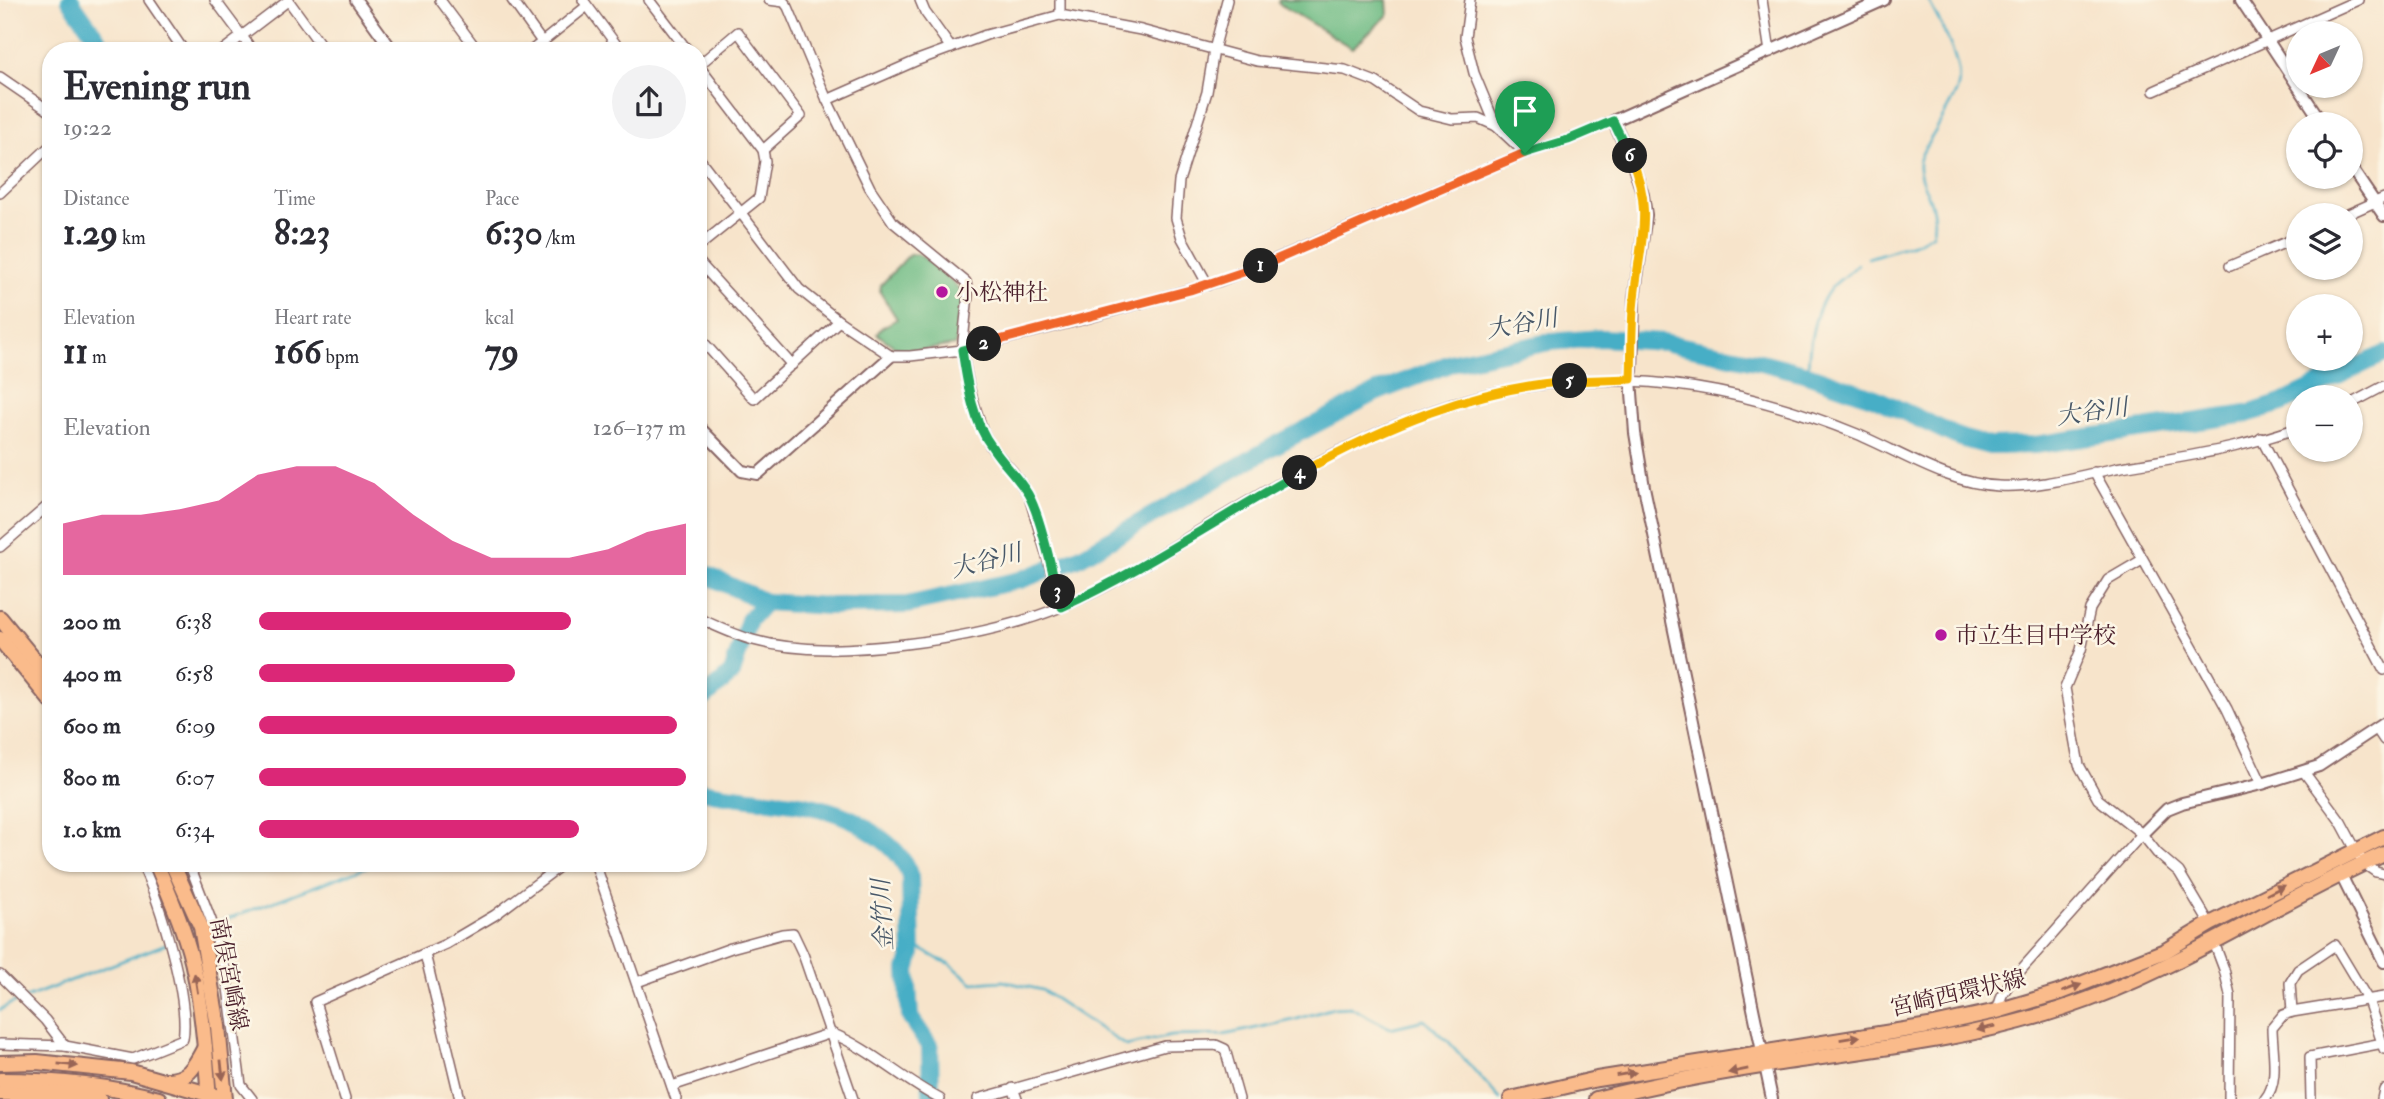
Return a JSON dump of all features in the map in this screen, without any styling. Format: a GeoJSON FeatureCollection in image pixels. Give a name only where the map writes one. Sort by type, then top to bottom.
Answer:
{"type":"FeatureCollection","features":[{"type":"Feature","properties":{"kind":"main road"},"geometry":{"type":"LineString","coordinates":[[0,618],[42,669]]}},
{"type":"Feature","properties":{"kind":"main road"},"geometry":{"type":"LineString","coordinates":[[0,639],[42,690]]}},
{"type":"Feature","properties":{"kind":"main road","name":"宮崎西環状線"},"geometry":{"type":"LineString","coordinates":[[1596,1099],[1763,1059],[1997,1011],[2059,993],[2165,951],[2210,923],[2384,837]]}},
{"type":"Feature","properties":{"kind":"main road","name":"宮崎西環状線"},"geometry":{"type":"LineString","coordinates":[[1511,1099],[1597,1079],[1905,1045],[1996,1026],[2064,1008],[2135,980],[2384,854]]}},
{"type":"Feature","properties":{"kind":"main road","name":"南俣宮崎線"},"geometry":{"type":"LineString","coordinates":[[160,872],[176,909],[195,972],[211,1028],[225,1099]]}},
{"type":"Feature","properties":{"kind":"main road","name":"南俣宮崎線"},"geometry":{"type":"LineString","coordinates":[[176,872],[201,927],[211,1028],[205,1046],[209,1097]]}},
{"type":"Feature","properties":{"kind":"main road"},"geometry":{"type":"LineString","coordinates":[[160,1080],[176,1080],[188,1074],[205,1046]]}},
{"type":"Feature","properties":{"kind":"main road"},"geometry":{"type":"LineString","coordinates":[[0,1063],[37,1062],[131,1072],[209,1097],[225,1099]]}},
{"type":"Feature","properties":{"kind":"main road"},"geometry":{"type":"LineString","coordinates":[[0,1080],[67,1082],[121,1089],[159,1099]]}},
{"type":"Feature","properties":{"kind":"main road"},"geometry":{"type":"LineString","coordinates":[[0,1093],[69,1094],[99,1099]]}},
{"type":"Feature","properties":{"kind":"street"},"geometry":{"type":"LineString","coordinates":[[149,0],[178,42]]}},
{"type":"Feature","properties":{"kind":"street"},"geometry":{"type":"LineString","coordinates":[[215,0],[246,42]]}},
{"type":"Feature","properties":{"kind":"street"},"geometry":{"type":"LineString","coordinates":[[234,42],[288,0],[318,42]]}},
{"type":"Feature","properties":{"kind":"street"},"geometry":{"type":"LineString","coordinates":[[356,0],[386,42]]}},
{"type":"Feature","properties":{"kind":"street"},"geometry":{"type":"LineString","coordinates":[[440,0],[471,42]]}},
{"type":"Feature","properties":{"kind":"street"},"geometry":{"type":"LineString","coordinates":[[512,0],[540,42]]}},
{"type":"Feature","properties":{"kind":"street"},"geometry":{"type":"LineString","coordinates":[[649,0],[681,42]]}},
{"type":"Feature","properties":{"kind":"street"},"geometry":{"type":"LineString","coordinates":[[769,0],[784,2],[788,7],[827,100],[870,188],[893,222],[966,282],[968,295],[962,350],[968,387],[983,432],[991,447],[1029,496],[1061,604]]}},
{"type":"Feature","properties":{"kind":"street"},"geometry":{"type":"LineString","coordinates":[[920,0],[925,12],[951,48]]}},
{"type":"Feature","properties":{"kind":"street"},"geometry":{"type":"LineString","coordinates":[[1060,0],[1060,15]]}},
{"type":"Feature","properties":{"kind":"street"},"geometry":{"type":"LineString","coordinates":[[1208,285],[1182,238],[1177,218],[1179,181],[1207,92],[1227,0]]}},
{"type":"Feature","properties":{"kind":"street"},"geometry":{"type":"LineString","coordinates":[[1470,0],[1465,37],[1474,73],[1496,126]]}},
{"type":"Feature","properties":{"kind":"street"},"geometry":{"type":"LineString","coordinates":[[1762,0],[1770,52]]}},
{"type":"Feature","properties":{"kind":"street"},"geometry":{"type":"LineString","coordinates":[[707,178],[740,214],[799,289],[839,321],[891,356],[962,350],[1208,285],[1266,263],[1525,153],[1568,140],[1613,121],[1884,0]]}},
{"type":"Feature","properties":{"kind":"street"},"geometry":{"type":"LineString","coordinates":[[2241,0],[2315,112]]}},
{"type":"Feature","properties":{"kind":"street"},"geometry":{"type":"LineString","coordinates":[[2154,90],[2358,0]]}},
{"type":"Feature","properties":{"kind":"street"},"geometry":{"type":"LineString","coordinates":[[548,42],[585,3],[614,42]]}},
{"type":"Feature","properties":{"kind":"street"},"geometry":{"type":"LineString","coordinates":[[827,100],[986,35],[1060,15],[1141,30],[1257,61],[1345,70],[1376,82],[1419,111],[1452,119],[1478,118],[1496,126],[1525,153]]}},
{"type":"Feature","properties":{"kind":"street"},"geometry":{"type":"LineString","coordinates":[[707,58],[738,32],[801,116],[763,150]]}},
{"type":"Feature","properties":{"kind":"street"},"geometry":{"type":"LineString","coordinates":[[0,77],[42,106]]}},
{"type":"Feature","properties":{"kind":"street"},"geometry":{"type":"LineString","coordinates":[[707,77],[763,150],[765,161],[759,198],[707,240]]}},
{"type":"Feature","properties":{"kind":"street"},"geometry":{"type":"LineString","coordinates":[[1613,121],[1632,161],[1643,195],[1646,215],[1634,298],[1631,375],[1635,433],[1772,1099]]}},
{"type":"Feature","properties":{"kind":"street"},"geometry":{"type":"LineString","coordinates":[[0,193],[42,153]]}},
{"type":"Feature","properties":{"kind":"street"},"geometry":{"type":"LineString","coordinates":[[2363,181],[2379,200],[2384,216]]}},
{"type":"Feature","properties":{"kind":"street"},"geometry":{"type":"LineString","coordinates":[[2363,207],[2379,200]]}},
{"type":"Feature","properties":{"kind":"street"},"geometry":{"type":"LineString","coordinates":[[2230,266],[2286,242]]}},
{"type":"Feature","properties":{"kind":"street"},"geometry":{"type":"LineString","coordinates":[[707,271],[792,365]]}},
{"type":"Feature","properties":{"kind":"street"},"geometry":{"type":"LineString","coordinates":[[707,346],[754,399],[839,321]]}},
{"type":"Feature","properties":{"kind":"street"},"geometry":{"type":"LineString","coordinates":[[707,435],[742,471],[758,474],[891,356]]}},
{"type":"Feature","properties":{"kind":"street"},"geometry":{"type":"LineString","coordinates":[[707,622],[760,642],[830,650],[946,639],[1037,616],[1129,573],[1344,448],[1483,396],[1544,383],[1631,375],[1720,393],[1783,409],[1854,433],[1966,481],[1998,486],[2036,485],[2235,447],[2286,431]]}},
{"type":"Feature","properties":{"kind":"street"},"geometry":{"type":"LineString","coordinates":[[2363,397],[2384,386]]}},
{"type":"Feature","properties":{"kind":"street"},"geometry":{"type":"LineString","coordinates":[[2261,438],[2384,670]]}},
{"type":"Feature","properties":{"kind":"street"},"geometry":{"type":"LineString","coordinates":[[2094,472],[2227,709],[2262,785]]}},
{"type":"Feature","properties":{"kind":"street"},"geometry":{"type":"LineString","coordinates":[[0,547],[42,511]]}},
{"type":"Feature","properties":{"kind":"street"},"geometry":{"type":"LineString","coordinates":[[2142,560],[2108,580],[2090,609],[2081,650],[2065,688],[2079,765],[2098,799],[2142,834],[2157,853],[2179,872],[2210,923],[2230,995],[2229,1099]]}},
{"type":"Feature","properties":{"kind":"street"},"geometry":{"type":"LineString","coordinates":[[1997,1011],[2002,995],[2012,980],[2167,809],[2304,772],[2319,766],[2380,726],[2384,740]]}},
{"type":"Feature","properties":{"kind":"street"},"geometry":{"type":"LineString","coordinates":[[2304,772],[2341,822],[2363,863],[2384,874]]}},
{"type":"Feature","properties":{"kind":"street"},"geometry":{"type":"LineString","coordinates":[[0,1044],[65,1046],[133,1059],[183,1039],[185,1029],[179,980],[162,917],[145,872]]}},
{"type":"Feature","properties":{"kind":"street"},"geometry":{"type":"LineString","coordinates":[[192,872],[211,920],[226,973],[241,1085],[252,1099]]}},
{"type":"Feature","properties":{"kind":"street"},"geometry":{"type":"LineString","coordinates":[[345,1099],[315,1002],[425,954],[495,915],[552,872]]}},
{"type":"Feature","properties":{"kind":"street"},"geometry":{"type":"LineString","coordinates":[[598,872],[676,1099]]}},
{"type":"Feature","properties":{"kind":"street"},"geometry":{"type":"LineString","coordinates":[[2341,874],[2384,962]]}},
{"type":"Feature","properties":{"kind":"street"},"geometry":{"type":"LineString","coordinates":[[637,982],[731,948],[793,933],[853,1099]]}},
{"type":"Feature","properties":{"kind":"street"},"geometry":{"type":"LineString","coordinates":[[2292,1012],[2290,983],[2298,970],[2335,945],[2368,1000],[2384,1049]]}},
{"type":"Feature","properties":{"kind":"street"},"geometry":{"type":"LineString","coordinates":[[425,954],[460,1099]]}},
{"type":"Feature","properties":{"kind":"street"},"geometry":{"type":"LineString","coordinates":[[0,975],[46,1020],[65,1046]]}},
{"type":"Feature","properties":{"kind":"street"},"geometry":{"type":"LineString","coordinates":[[2265,1099],[2273,1082],[2272,1028],[2283,1015],[2384,997]]}},
{"type":"Feature","properties":{"kind":"street"},"geometry":{"type":"LineString","coordinates":[[671,1086],[831,1033],[863,1049],[913,1085],[940,1099]]}},
{"type":"Feature","properties":{"kind":"street"},"geometry":{"type":"LineString","coordinates":[[2311,1099],[2310,1057],[2383,1043]]}},
{"type":"Feature","properties":{"kind":"street"},"geometry":{"type":"LineString","coordinates":[[978,1099],[1165,1046],[1216,1045],[1225,1049],[1238,1099]]}},
{"type":"Feature","properties":{"kind":"street"},"geometry":{"type":"LineString","coordinates":[[1013,1088],[1017,1099]]}},
{"type":"Feature","properties":{"kind":"street"},"geometry":{"type":"LineString","coordinates":[[2382,1099],[2384,1090]]}},
{"type":"Feature","properties":{"kind":"green space"},"geometry":{"type":"Polygon","coordinates":[[[1279,0],[1387,0],[1388,15],[1352,48],[1278,3],[1279,0]]]}},
{"type":"Feature","properties":{"kind":"green space"},"geometry":{"type":"Polygon","coordinates":[[[917,254],[945,275],[963,296],[964,312],[955,345],[910,352],[895,347],[877,334],[881,328],[897,319],[880,292],[881,285],[909,255],[917,254]]]}},
{"type":"Feature","properties":{"kind":"waterway","name":"大谷川"},"geometry":{"type":"LineString","coordinates":[[70,0],[100,42]]}},
{"type":"Feature","properties":{"kind":"waterway"},"geometry":{"type":"LineString","coordinates":[[1868,258],[1916,243],[1932,234],[1933,213],[1921,178],[1919,162],[1953,100],[1959,80],[1950,44],[1928,0]]}},
{"type":"Feature","properties":{"kind":"waterway"},"geometry":{"type":"LineString","coordinates":[[1808,374],[1811,340],[1821,305],[1833,286],[1858,264]]}},
{"type":"Feature","properties":{"kind":"waterway","name":"大谷川"},"geometry":{"type":"LineString","coordinates":[[707,575],[765,602],[829,606],[907,605],[1020,580],[1078,558],[1272,447],[1377,392],[1454,362],[1549,342],[1601,338],[1663,342],[1765,363],[1804,373],[1875,398],[1960,438],[1990,446],[2035,445],[2247,414],[2282,403],[2384,354]]}},
{"type":"Feature","properties":{"kind":"waterway","name":"金竹川"},"geometry":{"type":"LineString","coordinates":[[707,695],[732,673],[749,620],[765,602]]}},
{"type":"Feature","properties":{"kind":"waterway","name":"金竹川"},"geometry":{"type":"LineString","coordinates":[[707,792],[795,803],[833,812],[860,824],[886,842],[900,857],[910,877],[912,953],[907,970],[910,1017],[930,1047],[931,1099]]}},
{"type":"Feature","properties":{"kind":"waterway"},"geometry":{"type":"LineString","coordinates":[[214,924],[353,872]]}},
{"type":"Feature","properties":{"kind":"waterway"},"geometry":{"type":"LineString","coordinates":[[0,1010],[166,944]]}},
{"type":"Feature","properties":{"kind":"waterway"},"geometry":{"type":"LineString","coordinates":[[912,944],[949,963],[973,983],[1003,981],[1042,990],[1126,1046],[1171,1036],[1224,1035],[1294,1020],[1333,1008],[1350,1007],[1390,1028],[1424,1020],[1448,1041],[1500,1099]]}},
{"type":"Feature","properties":{"kind":"place","name":"小松神社"},"geometry":{"type":"Point","coordinates":[942,292]}},
{"type":"Feature","properties":{"kind":"place","name":"市立生目中学校"},"geometry":{"type":"Point","coordinates":[1941,635]}},
{"type":"Feature","properties":{"kind":"route"},"geometry":{"type":"LineString","coordinates":[[1613,121],[1632,161],[1643,195],[1646,215],[1634,298],[1631,379],[1544,383],[1443,408],[1384,431],[1344,448],[1129,573],[1062,607],[1029,496],[991,447],[983,432],[968,387],[962,350],[1220,281],[1525,153],[1568,140],[1613,121]]}}]}
